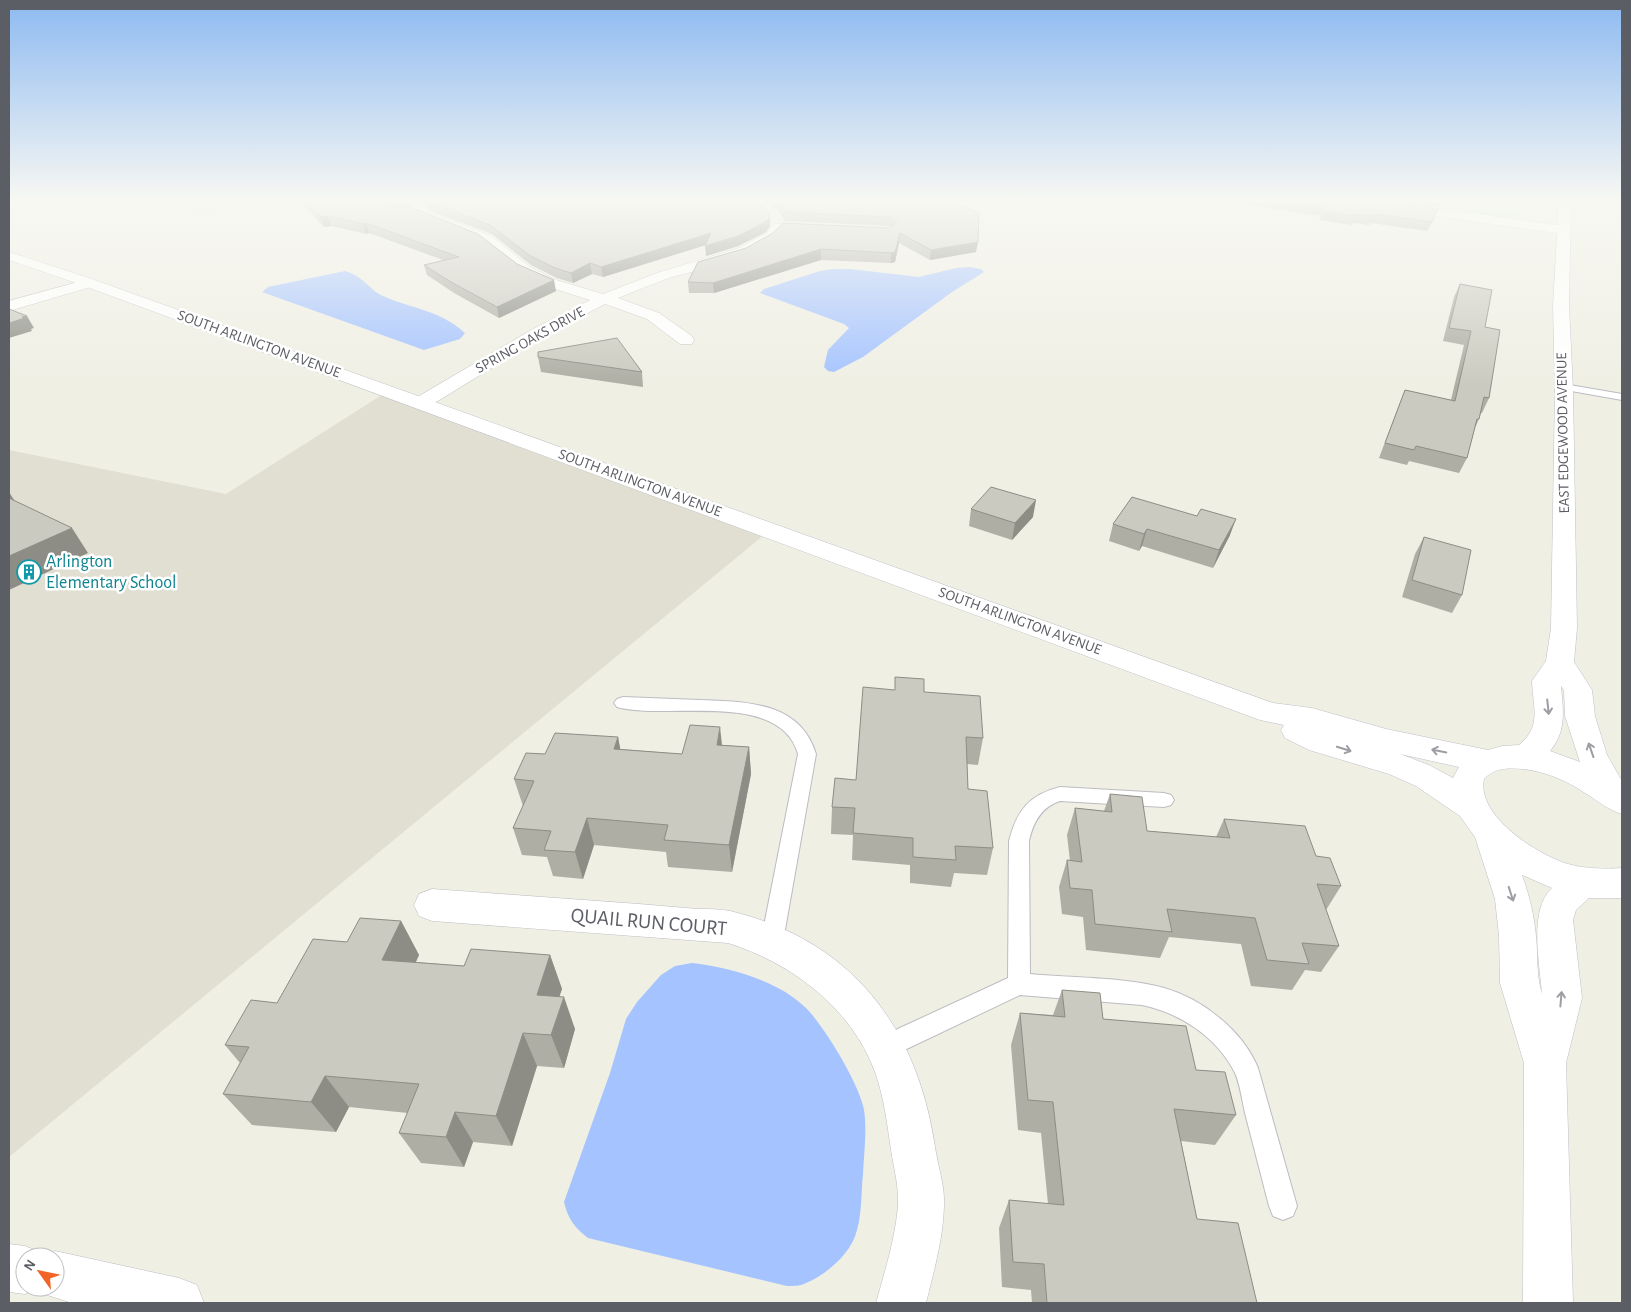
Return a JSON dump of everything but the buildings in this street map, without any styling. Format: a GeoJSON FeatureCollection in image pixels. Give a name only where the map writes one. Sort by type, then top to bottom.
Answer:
{"type":"FeatureCollection","features":[{"type":"Feature","properties":{"kind":"main road","name":"SOUTH ARLINGTON AVENUE"},"geometry":{"type":"LineString","coordinates":[[31,263],[83,280],[1270,712],[1312,718],[1386,740],[1487,761]]}},
{"type":"Feature","properties":{"kind":"main road"},"geometry":{"type":"LineString","coordinates":[[516,263],[540,279],[567,290],[634,308],[653,316],[686,340]]}},
{"type":"Feature","properties":{"kind":"main road","name":"SPRING OAKS DRIVE"},"geometry":{"type":"LineString","coordinates":[[421,403],[555,323],[661,276],[702,263]]}},
{"type":"Feature","properties":{"kind":"main road","name":"EAST EDGEWOOD AVENUE"},"geometry":{"type":"LineString","coordinates":[[1560,663],[1564,628],[1564,387],[1561,314],[1563,263]]}},
{"type":"Feature","properties":{"kind":"main road"},"geometry":{"type":"LineString","coordinates":[[9,297],[83,280]]}},
{"type":"Feature","properties":{"kind":"main road"},"geometry":{"type":"LineString","coordinates":[[9,306],[83,280]]}},
{"type":"Feature","properties":{"kind":"main road"},"geometry":{"type":"LineString","coordinates":[[1524,758],[1541,744],[1550,727],[1546,681],[1560,663],[1578,690],[1580,716],[1592,755],[1618,798]]}},
{"type":"Feature","properties":{"kind":"main road","name":"SOUTH ARLINGTON AVENUE"},"geometry":{"type":"LineString","coordinates":[[1270,712],[1304,735],[1417,773],[1480,819],[1508,848],[1531,862],[1557,874],[1583,881],[1607,884],[1622,883]]}},
{"type":"Feature","properties":{"kind":"main road"},"geometry":{"type":"LineString","coordinates":[[1545,1063],[1519,983],[1518,936],[1513,899],[1467,792],[1468,778],[1475,768],[1487,761],[1503,757],[1524,758],[1546,762],[1569,770],[1592,780],[1618,798]]}},
{"type":"Feature","properties":{"kind":"main road"},"geometry":{"type":"LineString","coordinates":[[1548,1303],[1545,1063],[1562,998],[1555,920],[1561,902],[1583,881]]}},
{"type":"Feature","properties":{"kind":"main road","name":"QUAIL RUN COURT"},"geometry":{"type":"LineString","coordinates":[[432,905],[709,924],[728,927],[772,941],[805,959],[844,990],[867,1018],[885,1046],[904,1095],[921,1190],[918,1233],[901,1303]]}},
{"type":"Feature","properties":{"kind":"main road"},"geometry":{"type":"LineString","coordinates":[[65,1277],[179,1303]]}},
{"type":"Feature","properties":{"kind":"lane"},"geometry":{"type":"LineString","coordinates":[[1564,387],[1622,398]]}},
{"type":"Feature","properties":{"kind":"lane"},"geometry":{"type":"LineString","coordinates":[[623,703],[740,707],[760,711],[777,717],[788,724],[806,747],[807,754],[772,941]]}},
{"type":"Feature","properties":{"kind":"lane"},"geometry":{"type":"LineString","coordinates":[[1019,984],[1019,841],[1021,831],[1030,813],[1052,796],[1060,794],[1164,800]]}},
{"type":"Feature","properties":{"kind":"lane"},"geometry":{"type":"LineString","coordinates":[[885,1046],[1019,984],[1142,994],[1165,999],[1202,1018],[1215,1029],[1229,1043],[1246,1068],[1283,1206]]}},
{"type":"Feature","properties":{"kind":"shaded area"},"geometry":{"type":"Polygon","coordinates":[[[388,391],[770,530],[9,1157],[9,450],[226,494],[388,391]]]}},
{"type":"Feature","properties":{"kind":"water"},"geometry":{"type":"Polygon","coordinates":[[[969,267],[981,269],[984,272],[952,292],[863,357],[834,372],[828,371],[824,367],[828,350],[849,328],[844,324],[760,293],[764,289],[820,271],[833,269],[850,269],[919,277],[956,268],[969,267]]]}},
{"type":"Feature","properties":{"kind":"water"},"geometry":{"type":"Polygon","coordinates":[[[345,271],[362,280],[383,296],[446,319],[465,333],[460,339],[424,350],[262,292],[268,287],[345,271]]]}},
{"type":"Feature","properties":{"kind":"water"},"geometry":{"type":"Polygon","coordinates":[[[692,963],[722,968],[753,977],[795,998],[822,1028],[849,1071],[861,1099],[865,1117],[865,1133],[861,1210],[857,1230],[844,1255],[830,1269],[804,1284],[787,1286],[588,1238],[573,1223],[566,1208],[564,1202],[610,1073],[626,1019],[637,1002],[661,975],[675,966],[692,963]]]}},
{"type":"Feature","properties":{"kind":"place","name":"Arlington Elementary School"},"geometry":{"type":"Point","coordinates":[29,572]}}]}
